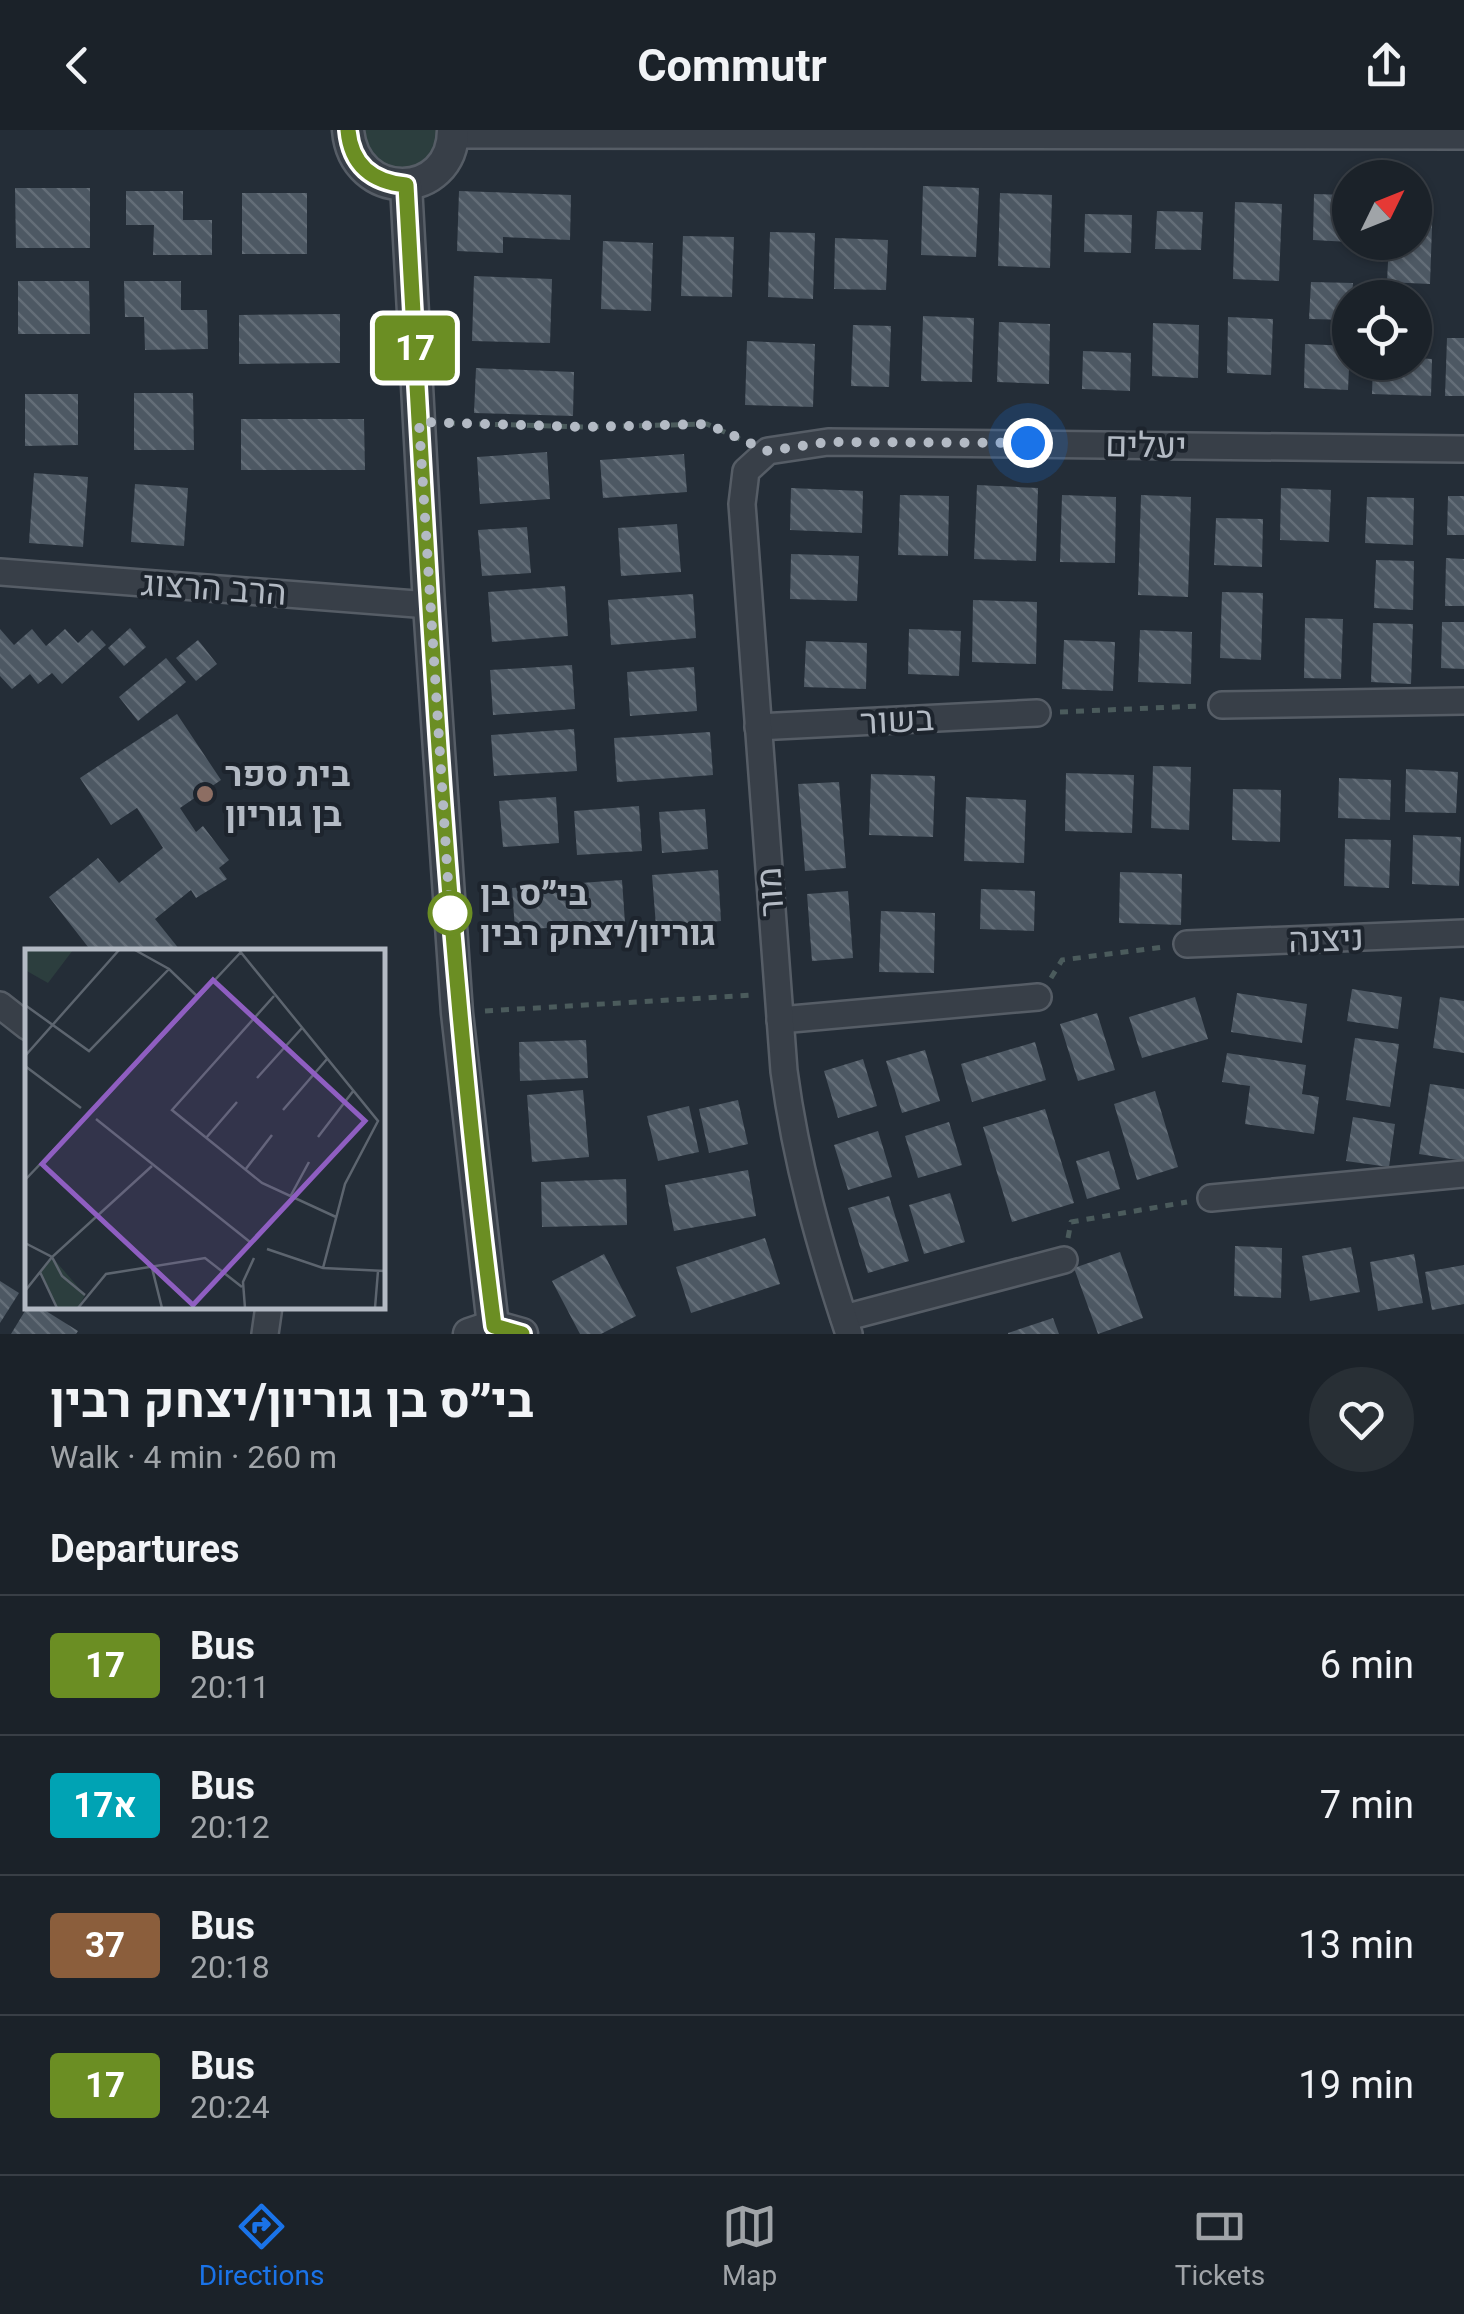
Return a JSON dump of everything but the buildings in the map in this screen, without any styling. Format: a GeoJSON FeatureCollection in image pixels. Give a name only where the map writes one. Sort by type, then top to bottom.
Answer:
{"type":"FeatureCollection","features":[{"type":"Feature","properties":{"kind":"street"},"geometry":{"type":"LineString","coordinates":[[348,130],[349,146],[370,175],[406,185],[424,180],[439,169],[450,154],[454,133],[1464,136]]}},
{"type":"Feature","properties":{"kind":"street"},"geometry":{"type":"LineString","coordinates":[[406,185],[429,605],[458,1013],[495,1332]]}},
{"type":"Feature","properties":{"kind":"street","name":"יעלים"},"geometry":{"type":"LineString","coordinates":[[768,451],[828,442],[1464,449]]}},
{"type":"Feature","properties":{"kind":"street","name":"מור"},"geometry":{"type":"LineString","coordinates":[[768,451],[746,471],[742,504],[780,1020],[794,1143],[820,1246],[846,1326]]}},
{"type":"Feature","properties":{"kind":"street","name":"הרב הרצוג"},"geometry":{"type":"LineString","coordinates":[[0,572],[429,605]]}},
{"type":"Feature","properties":{"kind":"street"},"geometry":{"type":"LineString","coordinates":[[1222,705],[1464,701]]}},
{"type":"Feature","properties":{"kind":"street","name":"בשור"},"geometry":{"type":"LineString","coordinates":[[758,726],[1037,713]]}},
{"type":"Feature","properties":{"kind":"street","name":"ניצנה"},"geometry":{"type":"LineString","coordinates":[[1188,944],[1464,934]]}},
{"type":"Feature","properties":{"kind":"street"},"geometry":{"type":"LineString","coordinates":[[780,1020],[1038,997]]}},
{"type":"Feature","properties":{"kind":"street"},"geometry":{"type":"LineString","coordinates":[[0,1006],[25,1025]]}},
{"type":"Feature","properties":{"kind":"street"},"geometry":{"type":"LineString","coordinates":[[1212,1198],[1464,1174]]}},
{"type":"Feature","properties":{"kind":"street"},"geometry":{"type":"LineString","coordinates":[[846,1326],[1064,1260]]}},
{"type":"Feature","properties":{"kind":"street"},"geometry":{"type":"LineString","coordinates":[[265,1334],[269,1309]]}},
{"type":"Feature","properties":{"kind":"path"},"geometry":{"type":"LineString","coordinates":[[419,422],[585,427],[707,424],[768,451]]}},
{"type":"Feature","properties":{"kind":"path"},"geometry":{"type":"LineString","coordinates":[[1037,713],[1222,705]]}},
{"type":"Feature","properties":{"kind":"path"},"geometry":{"type":"LineString","coordinates":[[1038,997],[1062,960],[1188,944]]}},
{"type":"Feature","properties":{"kind":"path"},"geometry":{"type":"LineString","coordinates":[[458,1013],[778,994]]}},
{"type":"Feature","properties":{"kind":"path"},"geometry":{"type":"LineString","coordinates":[[1064,1260],[1072,1222],[1212,1198]]}},
{"type":"Feature","properties":{"kind":"shaded area"},"geometry":{"type":"Polygon","coordinates":[[[363,130],[442,130],[430,162],[411,172],[378,165],[363,145],[363,130]]]}},
{"type":"Feature","properties":{"kind":"bus line","name":"17"},"geometry":{"type":"LineString","coordinates":[[348,130],[349,146],[370,175],[406,185],[429,605],[458,1013],[494,1326],[522,1334]]}},
{"type":"Feature","properties":{"kind":"place","name":"בית ספר בן גוריון"},"geometry":{"type":"Point","coordinates":[205,794]}},
{"type":"Feature","properties":{"kind":"place","name":"בי״ס בן גוריון/יצחק רבין"},"geometry":{"type":"Point","coordinates":[450,913]}},
{"type":"Feature","properties":{"kind":"route"},"geometry":{"type":"LineString","coordinates":[[450,913],[419,422],[585,427],[707,424],[768,451],[828,442],[1028,443]]}}]}
